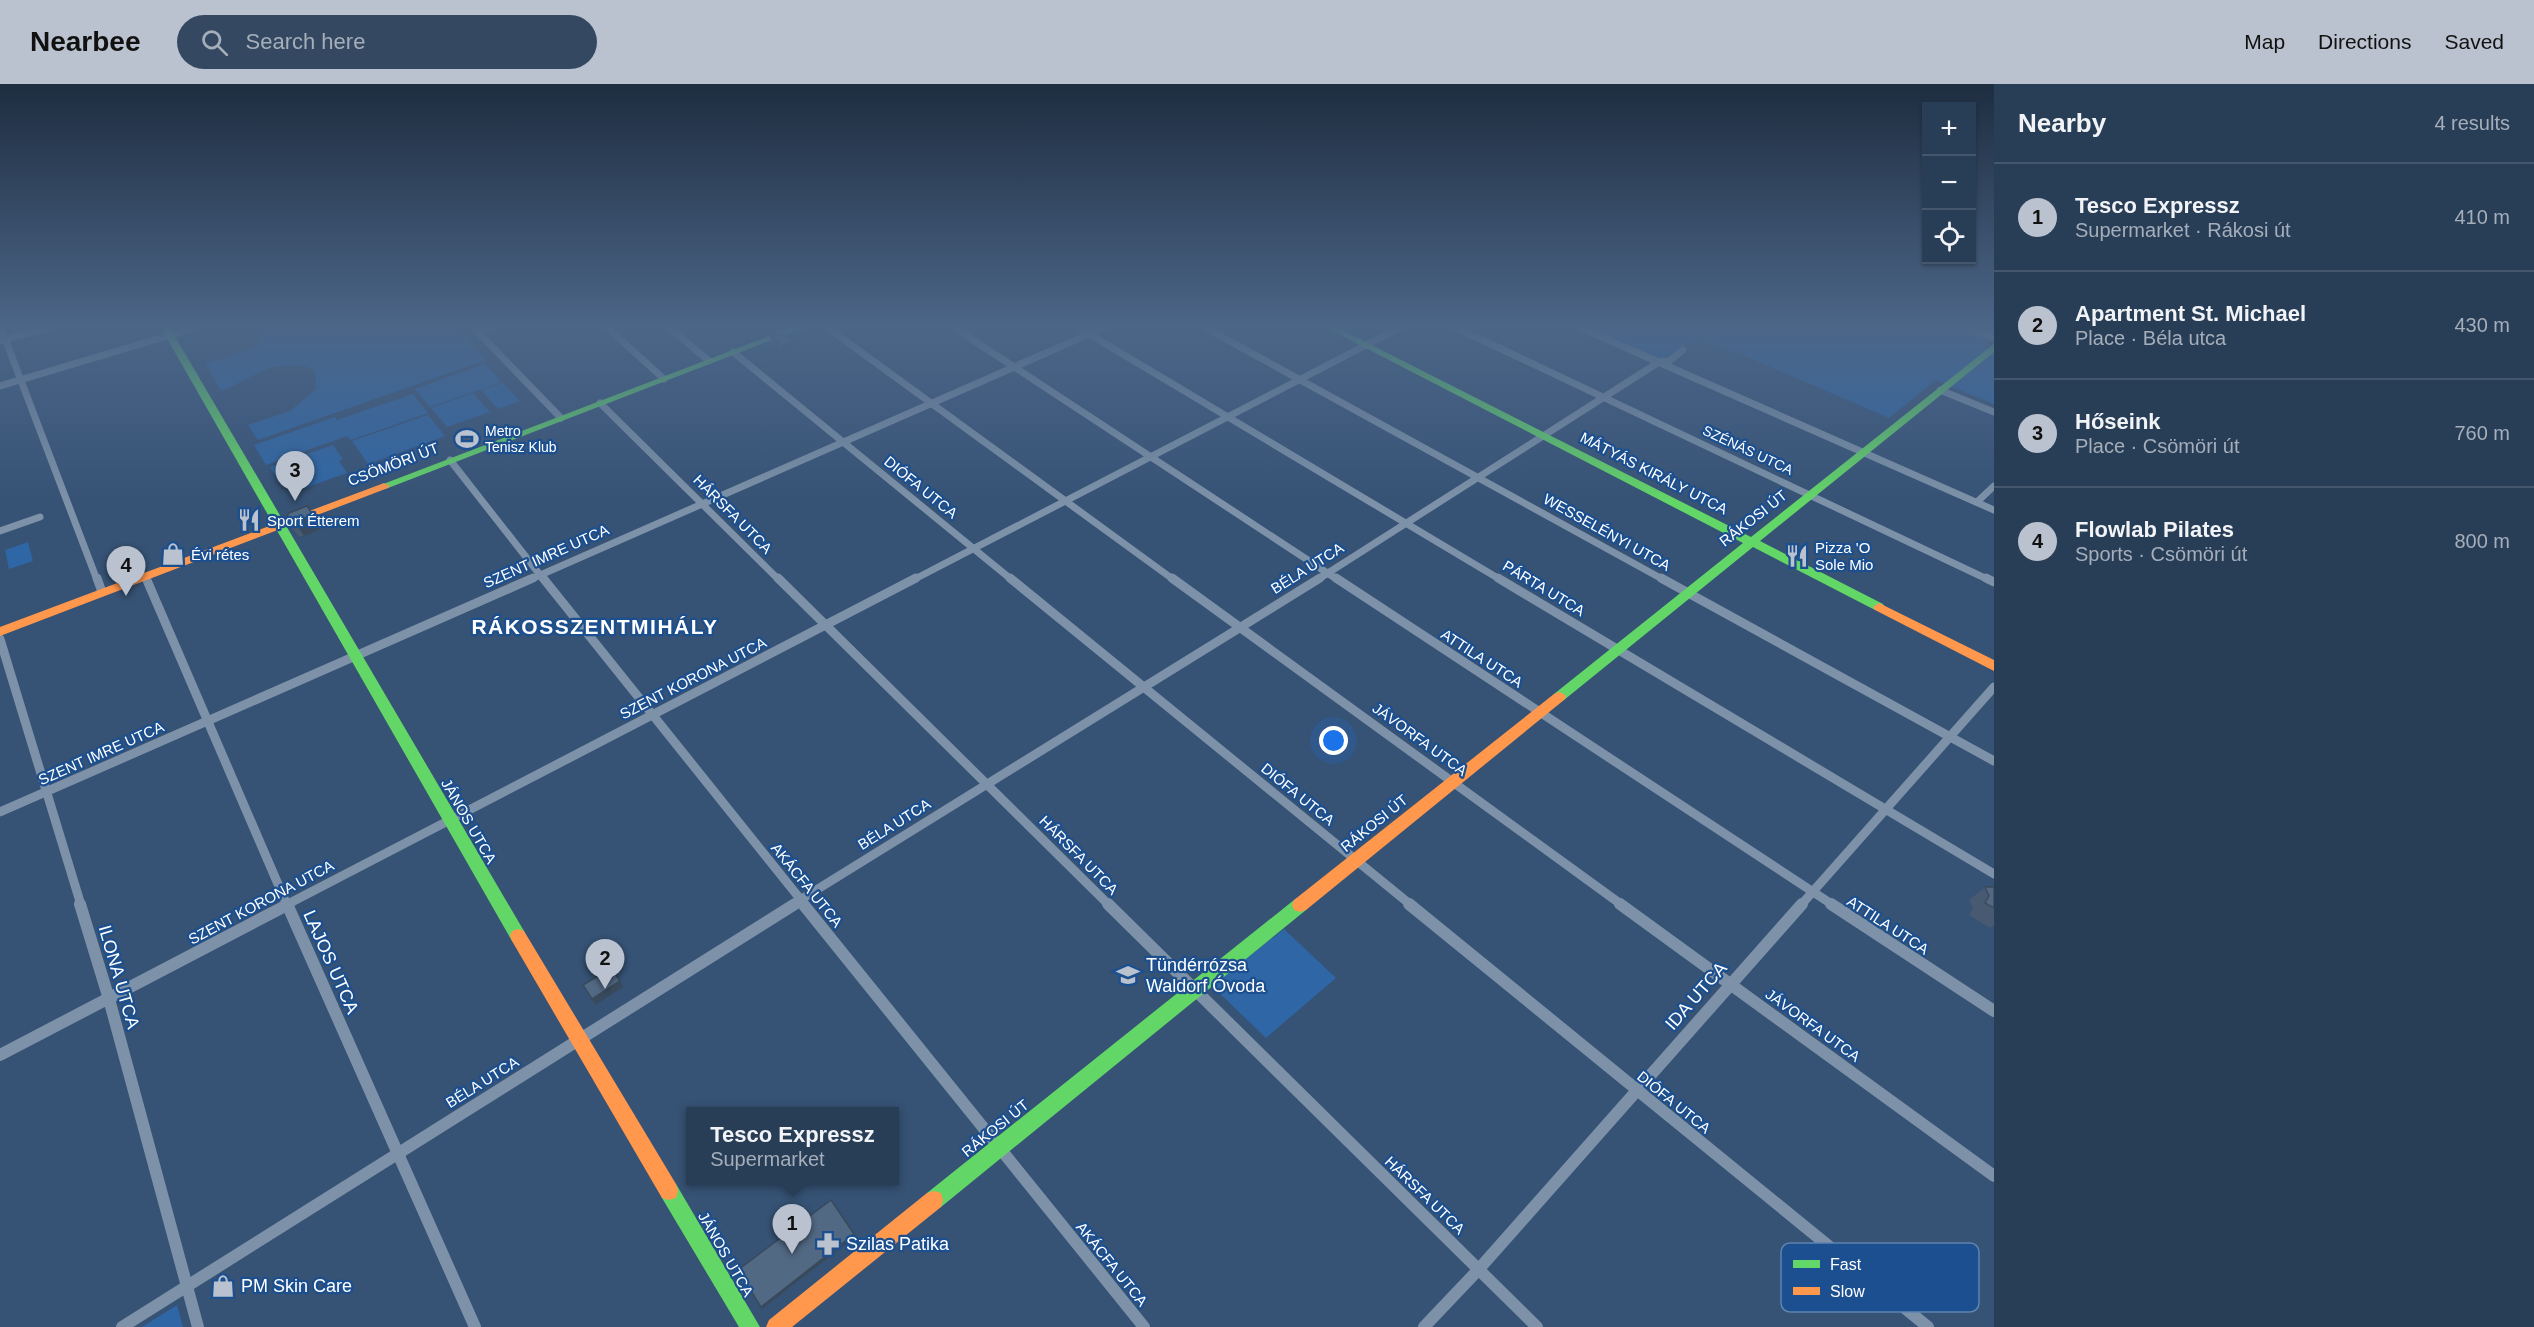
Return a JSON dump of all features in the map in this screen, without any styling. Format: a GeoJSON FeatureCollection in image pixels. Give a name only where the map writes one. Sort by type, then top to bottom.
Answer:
{"type":"FeatureCollection","features":[{"type":"Feature","properties":{"kind":"main road","name":"JÁNOS UTCA"},"geometry":{"type":"LineString","coordinates":[[199,386],[449,820],[580,1037],[750,1327]]}},
{"type":"Feature","properties":{"kind":"main road","name":"CSÖMÖRI ÚT"},"geometry":{"type":"LineString","coordinates":[[0,632],[645,386]]}},
{"type":"Feature","properties":{"kind":"main road","name":"MÁTYÁS KIRÁLY UTCA"},"geometry":{"type":"LineString","coordinates":[[1447,386],[1994,666]]}},
{"type":"Feature","properties":{"kind":"main road","name":"RÁKOSI ÚT"},"geometry":{"type":"LineString","coordinates":[[776,1327],[1945,386]]}},
{"type":"Feature","properties":{"kind":"street"},"geometry":{"type":"LineString","coordinates":[[23,386],[102,592]]}},
{"type":"Feature","properties":{"kind":"street"},"geometry":{"type":"LineString","coordinates":[[530,386],[561,418]]}},
{"type":"Feature","properties":{"kind":"street","name":"DIÓFA UTCA"},"geometry":{"type":"LineString","coordinates":[[775,386],[1824,1243]]}},
{"type":"Feature","properties":{"kind":"street","name":"JÁVORFA UTCA"},"geometry":{"type":"LineString","coordinates":[[908,386],[1994,1176]]}},
{"type":"Feature","properties":{"kind":"street","name":"SZENT IMRE UTCA"},"geometry":{"type":"LineString","coordinates":[[0,812],[968,386]]}},
{"type":"Feature","properties":{"kind":"street","name":"ATTILA UTCA"},"geometry":{"type":"LineString","coordinates":[[1043,386],[1994,1011]]}},
{"type":"Feature","properties":{"kind":"street","name":"PÁRTA UTCA"},"geometry":{"type":"LineString","coordinates":[[1177,386],[1994,874]]}},
{"type":"Feature","properties":{"kind":"street","name":"SZENT KORONA UTCA"},"geometry":{"type":"LineString","coordinates":[[0,1055],[1289,386]]}},
{"type":"Feature","properties":{"kind":"street","name":"WESSELÉNYI UTCA"},"geometry":{"type":"LineString","coordinates":[[1312,386],[1994,761]]}},
{"type":"Feature","properties":{"kind":"street","name":"SZÉNÁS UTCA"},"geometry":{"type":"LineString","coordinates":[[1582,386],[1994,582]]}},
{"type":"Feature","properties":{"kind":"street","name":"BÉLA UTCA"},"geometry":{"type":"LineString","coordinates":[[122,1327],[580,1037],[1328,573],[1619,386]]}},
{"type":"Feature","properties":{"kind":"street"},"geometry":{"type":"LineString","coordinates":[[1714,386],[1994,510]]}},
{"type":"Feature","properties":{"kind":"street"},"geometry":{"type":"LineString","coordinates":[[1940,390],[1994,412]]}},
{"type":"Feature","properties":{"kind":"street","name":"HÁRSFA UTCA"},"geometry":{"type":"LineString","coordinates":[[600,403],[1537,1327]]}},
{"type":"Feature","properties":{"kind":"street","name":"AKÁCFA UTCA"},"geometry":{"type":"LineString","coordinates":[[450,460],[652,716],[1143,1327]]}},
{"type":"Feature","properties":{"kind":"street"},"geometry":{"type":"LineString","coordinates":[[1977,502],[1994,486]]}},
{"type":"Feature","properties":{"kind":"street"},"geometry":{"type":"LineString","coordinates":[[0,531],[40,517]]}},
{"type":"Feature","properties":{"kind":"street","name":"LAJOS UTCA"},"geometry":{"type":"LineString","coordinates":[[145,576],[287,905],[475,1327]]}},
{"type":"Feature","properties":{"kind":"street","name":"ILONA UTCA"},"geometry":{"type":"LineString","coordinates":[[0,639],[110,999],[198,1327]]}},
{"type":"Feature","properties":{"kind":"street","name":"IDA UTCA"},"geometry":{"type":"LineString","coordinates":[[1424,1327],[1479,1269],[1811,891],[1994,687]]}},
{"type":"Feature","properties":{"kind":"street","name":"DIÓFA UTCA"},"geometry":{"type":"LineString","coordinates":[[1909,1312],[1928,1327]]}},
{"type":"Feature","properties":{"kind":"shaded area"},"geometry":{"type":"Polygon","coordinates":[[[218,386],[232,386],[221,391],[218,386]]]}},
{"type":"Feature","properties":{"kind":"shaded area"},"geometry":{"type":"Polygon","coordinates":[[[316,386],[412,386],[258,440],[248,425],[290,411],[316,389],[316,386]]]}},
{"type":"Feature","properties":{"kind":"shaded area"},"geometry":{"type":"Polygon","coordinates":[[[423,386],[490,386],[430,407],[415,389],[423,386]]]}},
{"type":"Feature","properties":{"kind":"shaded area"},"geometry":{"type":"Polygon","coordinates":[[[494,386],[506,386],[520,401],[498,409],[481,390],[494,386]]]}},
{"type":"Feature","properties":{"kind":"shaded area"},"geometry":{"type":"Polygon","coordinates":[[[1815,386],[1929,386],[1889,418],[1815,386]]]}},
{"type":"Feature","properties":{"kind":"shaded area"},"geometry":{"type":"Polygon","coordinates":[[[1951,386],[1994,386],[1994,404],[1951,386]]]}},
{"type":"Feature","properties":{"kind":"shaded area"},"geometry":{"type":"Polygon","coordinates":[[[473,393],[490,412],[447,427],[431,408],[473,393]]]}},
{"type":"Feature","properties":{"kind":"shaded area"},"geometry":{"type":"Polygon","coordinates":[[[413,394],[428,413],[351,440],[347,436],[266,465],[254,445],[335,417],[337,420],[413,394]]]}},
{"type":"Feature","properties":{"kind":"shaded area"},"geometry":{"type":"Polygon","coordinates":[[[428,415],[445,436],[368,464],[352,441],[428,415]]]}},
{"type":"Feature","properties":{"kind":"shaded area"},"geometry":{"type":"Polygon","coordinates":[[[333,445],[343,459],[339,461],[347,473],[291,493],[283,481],[279,482],[270,467],[333,445]]]}},
{"type":"Feature","properties":{"kind":"shaded area"},"geometry":{"type":"Polygon","coordinates":[[[28,542],[33,561],[9,569],[5,550],[28,542]]]}},
{"type":"Feature","properties":{"kind":"shaded area"},"geometry":{"type":"Polygon","coordinates":[[[1284,929],[1336,978],[1266,1038],[1211,985],[1284,929]]]}},
{"type":"Feature","properties":{"kind":"shaded area"},"geometry":{"type":"Polygon","coordinates":[[[177,1305],[183,1327],[142,1327],[177,1305]]]}},
{"type":"Feature","properties":{"kind":"building"},"geometry":{"type":"Polygon","coordinates":[[[307,506],[313,515],[289,522],[286,517],[289,513],[307,506]]]}},
{"type":"Feature","properties":{"kind":"building"},"geometry":{"type":"Polygon","coordinates":[[[1985,887],[1994,887],[1994,908],[1985,903],[1989,896],[1985,887]]]}},
{"type":"Feature","properties":{"kind":"building"},"geometry":{"type":"Polygon","coordinates":[[[611,968],[620,981],[592,999],[583,985],[611,968]]]}},
{"type":"Feature","properties":{"kind":"building"},"geometry":{"type":"Polygon","coordinates":[[[831,1200],[854,1234],[761,1307],[738,1270],[831,1200]]]}},
{"type":"Feature","properties":{"kind":"traffic: fast"},"geometry":{"type":"LineString","coordinates":[[199,386],[518,936]]}},
{"type":"Feature","properties":{"kind":"traffic: fast"},"geometry":{"type":"LineString","coordinates":[[384,486],[646,386]]}},
{"type":"Feature","properties":{"kind":"traffic: fast"},"geometry":{"type":"LineString","coordinates":[[1446,386],[1879,607]]}},
{"type":"Feature","properties":{"kind":"traffic: fast"},"geometry":{"type":"LineString","coordinates":[[1559,697],[1946,386]]}},
{"type":"Feature","properties":{"kind":"traffic: fast"},"geometry":{"type":"LineString","coordinates":[[934,1200],[1300,905]]}},
{"type":"Feature","properties":{"kind":"traffic: fast"},"geometry":{"type":"LineString","coordinates":[[669,1191],[750,1327]]}},
{"type":"Feature","properties":{"kind":"traffic: slow"},"geometry":{"type":"LineString","coordinates":[[0,632],[384,486]]}},
{"type":"Feature","properties":{"kind":"traffic: slow"},"geometry":{"type":"LineString","coordinates":[[1879,607],[1994,666]]}},
{"type":"Feature","properties":{"kind":"traffic: slow"},"geometry":{"type":"LineString","coordinates":[[1300,905],[1559,697]]}},
{"type":"Feature","properties":{"kind":"traffic: slow"},"geometry":{"type":"LineString","coordinates":[[518,936],[669,1191]]}},
{"type":"Feature","properties":{"kind":"traffic: slow"},"geometry":{"type":"LineString","coordinates":[[776,1327],[934,1200]]}},
{"type":"Feature","properties":{"kind":"place","name":"Metro Tenisz Klub"},"geometry":{"type":"Point","coordinates":[467,439]}},
{"type":"Feature","properties":{"kind":"place","name":"Hőseink"},"geometry":{"type":"Point","coordinates":[295,501]}},
{"type":"Feature","properties":{"kind":"place","name":"Sport Étterem"},"geometry":{"type":"Point","coordinates":[249,520]}},
{"type":"Feature","properties":{"kind":"place","name":"Évi rétes"},"geometry":{"type":"Point","coordinates":[173,554]}},
{"type":"Feature","properties":{"kind":"place","name":"Pizza 'O Sole Mio"},"geometry":{"type":"Point","coordinates":[1797,556]}},
{"type":"Feature","properties":{"kind":"place","name":"Flowlab Pilates"},"geometry":{"type":"Point","coordinates":[126,596]}},
{"type":"Feature","properties":{"kind":"place","name":"Tündérrózsa Waldorf Óvoda"},"geometry":{"type":"Point","coordinates":[1128,975]}},
{"type":"Feature","properties":{"kind":"place","name":"Apartment St. Michael"},"geometry":{"type":"Point","coordinates":[605,989]}},
{"type":"Feature","properties":{"kind":"place","name":"Szilas Patika"},"geometry":{"type":"Point","coordinates":[828,1244]}},
{"type":"Feature","properties":{"kind":"place","name":"Tesco Expressz"},"geometry":{"type":"Point","coordinates":[792,1254]}},
{"type":"Feature","properties":{"kind":"place","name":"PM Skin Care"},"geometry":{"type":"Point","coordinates":[223,1286]}},
{"type":"Feature","properties":{"kind":"district","name":"RÁKOSSZENTMIHÁLY"},"geometry":{"type":"Point","coordinates":[595,626]}}]}
